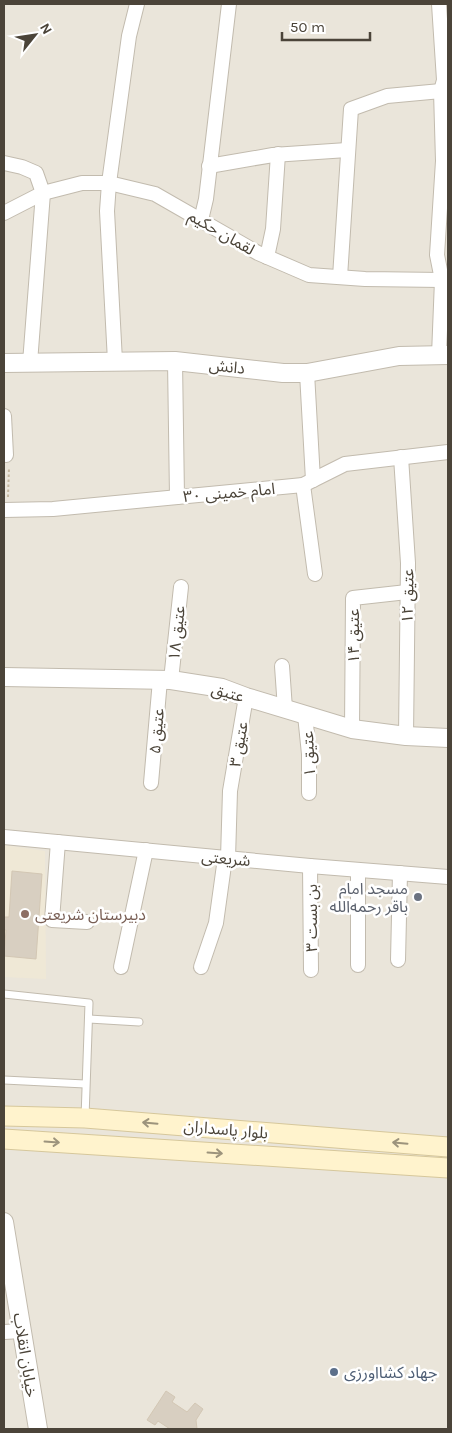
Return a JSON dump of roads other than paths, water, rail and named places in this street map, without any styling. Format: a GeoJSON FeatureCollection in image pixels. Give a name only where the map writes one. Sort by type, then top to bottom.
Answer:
{"type":"FeatureCollection","features":[{"type":"Feature","properties":{"kind":"main road","name":"بلوار پاسداران"},"geometry":{"type":"LineString","coordinates":[[4,1116],[85,1118],[448,1147]]}},
{"type":"Feature","properties":{"kind":"main road","name":"بلوار پاسداران"},"geometry":{"type":"LineString","coordinates":[[4,1139],[448,1168]]}},
{"type":"Feature","properties":{"kind":"street"},"geometry":{"type":"LineString","coordinates":[[115,362],[107,210],[129,36],[137,4]]}},
{"type":"Feature","properties":{"kind":"street"},"geometry":{"type":"LineString","coordinates":[[201,220],[206,198],[229,4]]}},
{"type":"Feature","properties":{"kind":"street"},"geometry":{"type":"LineString","coordinates":[[439,4],[446,161],[443,254],[445,281],[444,355]]}},
{"type":"Feature","properties":{"kind":"street"},"geometry":{"type":"LineString","coordinates":[[340,277],[351,109],[388,96],[444,84]]}},
{"type":"Feature","properties":{"kind":"street"},"geometry":{"type":"LineString","coordinates":[[209,166],[278,154],[347,150]]}},
{"type":"Feature","properties":{"kind":"street"},"geometry":{"type":"LineString","coordinates":[[267,257],[273,229],[278,154]]}},
{"type":"Feature","properties":{"kind":"street"},"geometry":{"type":"LineString","coordinates":[[4,163],[22,166],[36,173],[43,193],[30,363]]}},
{"type":"Feature","properties":{"kind":"street","name":"لقمان حکیم"},"geometry":{"type":"LineString","coordinates":[[4,214],[43,193],[82,183],[109,183],[155,194],[267,257],[308,275],[445,281]]}},
{"type":"Feature","properties":{"kind":"street","name":"دانش"},"geometry":{"type":"LineString","coordinates":[[4,363],[175,360],[283,373],[308,373],[399,356],[444,355]]}},
{"type":"Feature","properties":{"kind":"street"},"geometry":{"type":"LineString","coordinates":[[175,360],[177,497]]}},
{"type":"Feature","properties":{"kind":"street"},"geometry":{"type":"LineString","coordinates":[[308,373],[308,482],[316,574]]}},
{"type":"Feature","properties":{"kind":"street"},"geometry":{"type":"LineString","coordinates":[[4,416],[6,455]]}},
{"type":"Feature","properties":{"kind":"street","name":"امام خمینی ۳۰"},"geometry":{"type":"LineString","coordinates":[[6,510],[53,509],[308,482],[345,464],[448,452]]}},
{"type":"Feature","properties":{"kind":"street","name":"عتیق ۱۲"},"geometry":{"type":"LineString","coordinates":[[401,457],[408,563],[406,736]]}},
{"type":"Feature","properties":{"kind":"street","name":"عتیق ۱۸"},"geometry":{"type":"LineString","coordinates":[[165,680],[181,587]]}},
{"type":"Feature","properties":{"kind":"street","name":"عتیق ۱۴"},"geometry":{"type":"LineString","coordinates":[[352,729],[353,598],[408,592]]}},
{"type":"Feature","properties":{"kind":"street"},"geometry":{"type":"LineString","coordinates":[[282,666],[285,709]]}},
{"type":"Feature","properties":{"kind":"street","name":"عتیق"},"geometry":{"type":"LineString","coordinates":[[4,677],[165,680],[222,688],[246,698],[352,729],[406,736],[448,738]]}},
{"type":"Feature","properties":{"kind":"street","name":"عتیق ۵"},"geometry":{"type":"LineString","coordinates":[[151,783],[165,680]]}},
{"type":"Feature","properties":{"kind":"street","name":"عتیق ۳"},"geometry":{"type":"LineString","coordinates":[[201,967],[216,923],[227,858],[230,791],[246,698]]}},
{"type":"Feature","properties":{"kind":"street","name":"عتیق ۱"},"geometry":{"type":"LineString","coordinates":[[305,715],[309,754],[309,793]]}},
{"type":"Feature","properties":{"kind":"street","name":"شریعتی"},"geometry":{"type":"LineString","coordinates":[[4,837],[310,866],[448,876]]}},
{"type":"Feature","properties":{"kind":"street"},"geometry":{"type":"LineString","coordinates":[[58,842],[52,920],[87,922]]}},
{"type":"Feature","properties":{"kind":"street"},"geometry":{"type":"LineString","coordinates":[[121,967],[146,850]]}},
{"type":"Feature","properties":{"kind":"street","name":"بن بست ۳"},"geometry":{"type":"LineString","coordinates":[[310,866],[311,970]]}},
{"type":"Feature","properties":{"kind":"street"},"geometry":{"type":"LineString","coordinates":[[358,870],[358,965]]}},
{"type":"Feature","properties":{"kind":"street"},"geometry":{"type":"LineString","coordinates":[[398,960],[400,873]]}},
{"type":"Feature","properties":{"kind":"street","name":"خیابان انقلاب"},"geometry":{"type":"LineString","coordinates":[[4,1222],[38,1429]]}},
{"type":"Feature","properties":{"kind":"street"},"geometry":{"type":"LineString","coordinates":[[4,1332],[22,1331]]}},
{"type":"Feature","properties":{"kind":"lane"},"geometry":{"type":"LineString","coordinates":[[4,994],[89,1003],[85,1118]]}},
{"type":"Feature","properties":{"kind":"lane"},"geometry":{"type":"LineString","coordinates":[[89,1019],[139,1022]]}},
{"type":"Feature","properties":{"kind":"lane"},"geometry":{"type":"LineString","coordinates":[[4,1080],[85,1084]]}},
{"type":"Feature","properties":{"kind":"place","name":"مسجد امام باقر رحمه‌الله"},"geometry":{"type":"Point","coordinates":[418,897]}},
{"type":"Feature","properties":{"kind":"place","name":"دبیرستان شریعتی"},"geometry":{"type":"Point","coordinates":[25,914]}},
{"type":"Feature","properties":{"kind":"place","name":"جهاد کشااورزی"},"geometry":{"type":"Point","coordinates":[334,1372]}}]}
